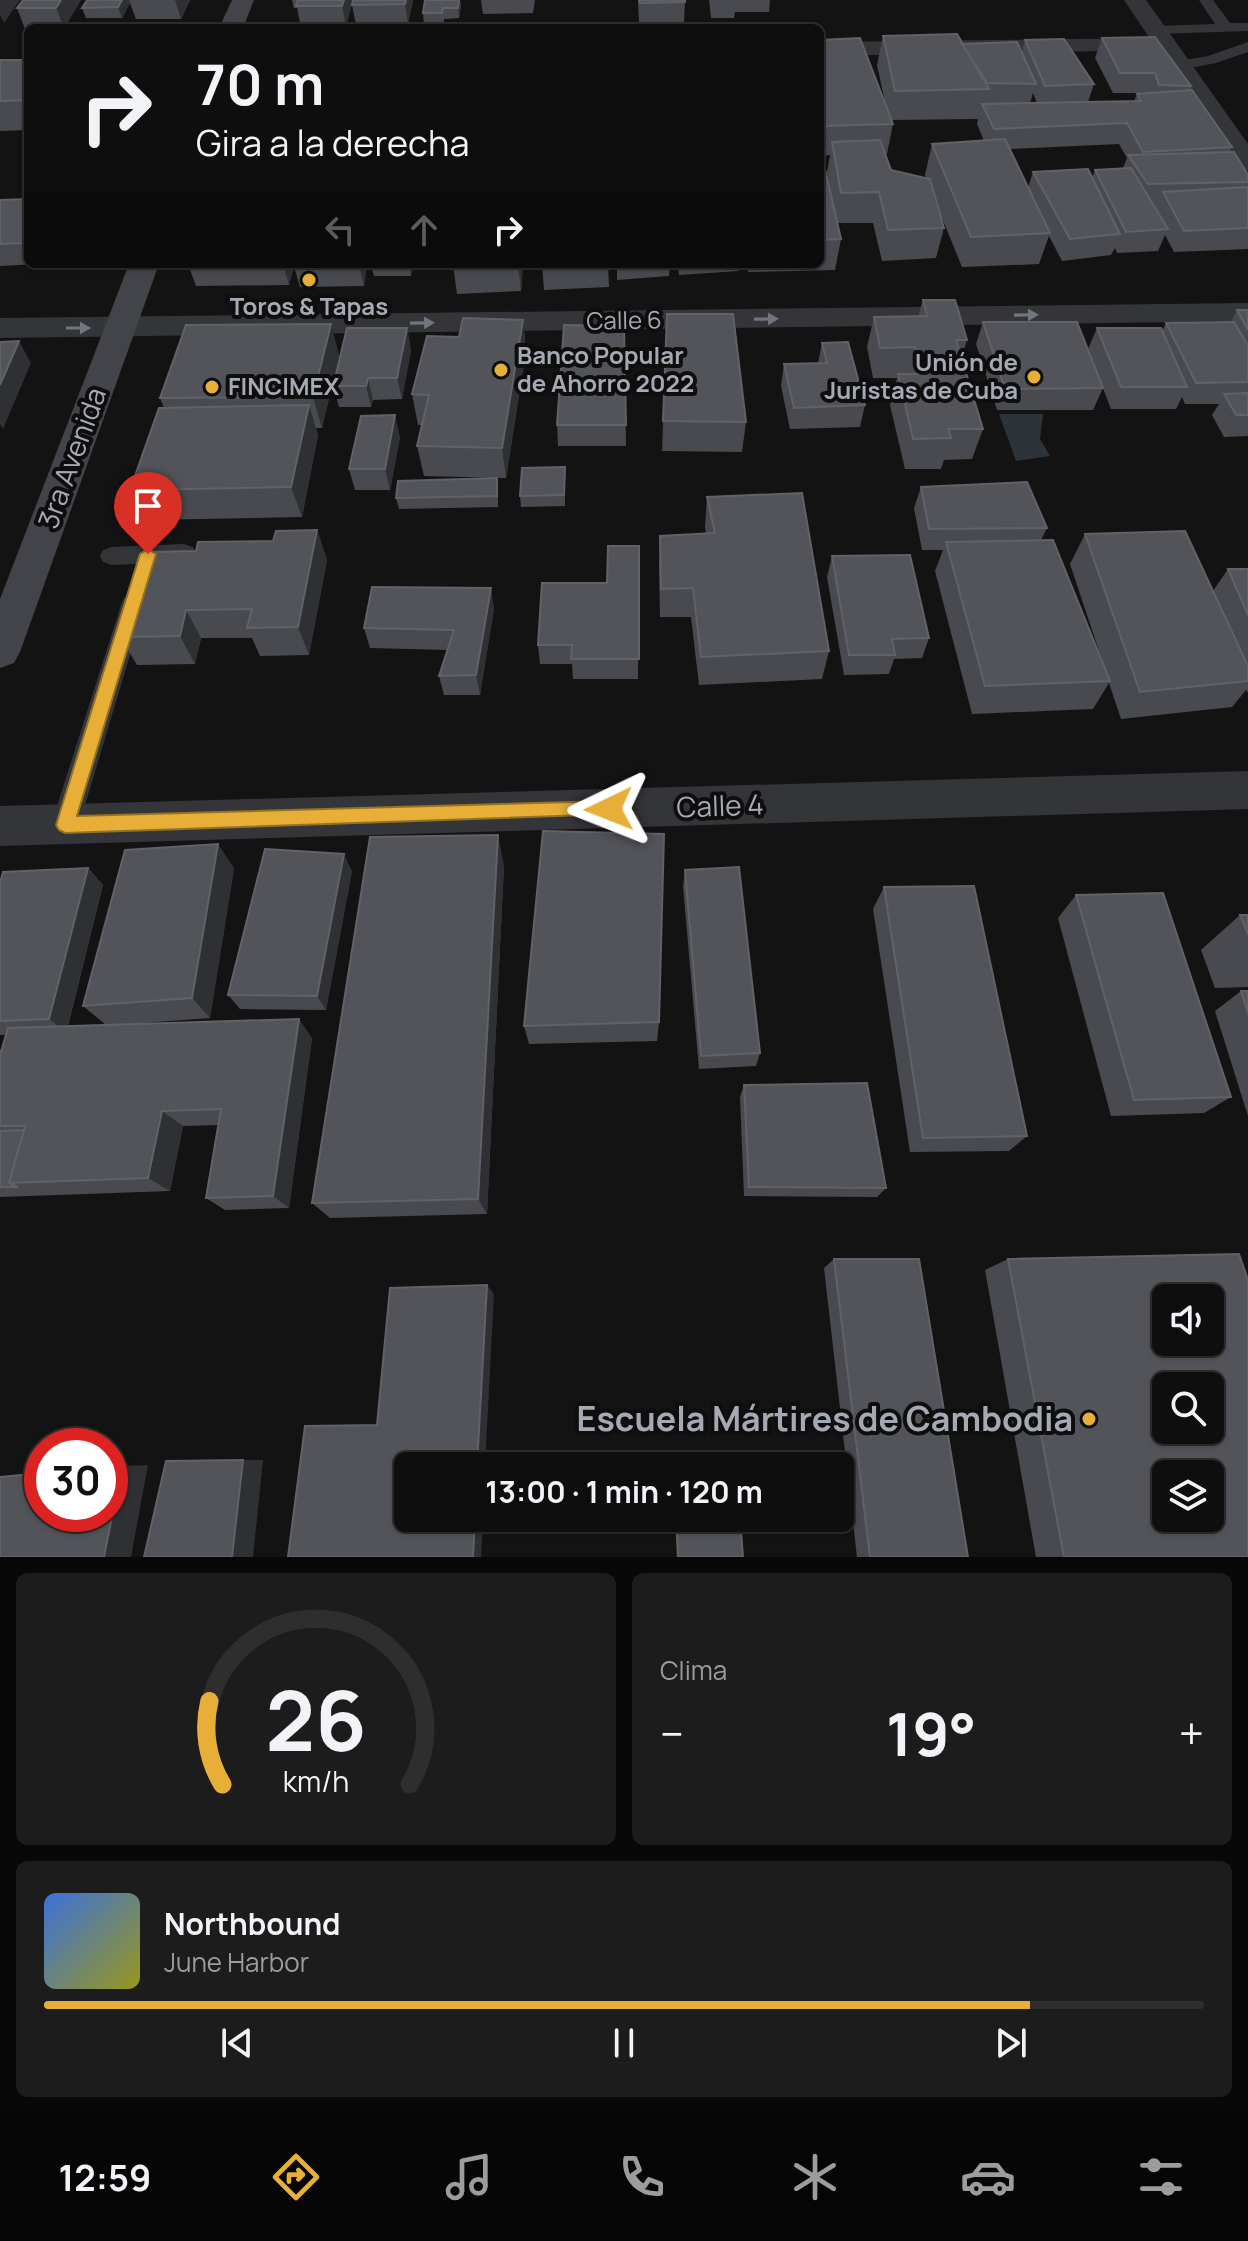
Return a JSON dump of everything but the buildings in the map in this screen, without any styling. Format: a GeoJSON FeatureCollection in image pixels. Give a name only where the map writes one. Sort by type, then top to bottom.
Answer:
{"type":"FeatureCollection","features":[{"type":"Feature","properties":{"kind":"main road"},"geometry":{"type":"LineString","coordinates":[[233,24],[243,0]]}},
{"type":"Feature","properties":{"kind":"main road","name":"3ra Avenida"},"geometry":{"type":"LineString","coordinates":[[0,652],[143,268]]}},
{"type":"Feature","properties":{"kind":"street"},"geometry":{"type":"LineString","coordinates":[[1135,0],[1248,163]]}},
{"type":"Feature","properties":{"kind":"street"},"geometry":{"type":"LineString","coordinates":[[824,49],[1167,47]]}},
{"type":"Feature","properties":{"kind":"street","name":"Calle 6"},"geometry":{"type":"LineString","coordinates":[[0,328],[1248,312]]}},
{"type":"Feature","properties":{"kind":"street","name":"Calle 4"},"geometry":{"type":"LineString","coordinates":[[0,826],[1248,790]]}},
{"type":"Feature","properties":{"kind":"lane"},"geometry":{"type":"LineString","coordinates":[[1206,0],[1226,28]]}},
{"type":"Feature","properties":{"kind":"lane"},"geometry":{"type":"LineString","coordinates":[[1167,47],[1226,28],[1248,27]]}},
{"type":"Feature","properties":{"kind":"lane"},"geometry":{"type":"LineString","coordinates":[[1167,47],[1211,60],[1248,47]]}},
{"type":"Feature","properties":{"kind":"lane"},"geometry":{"type":"LineString","coordinates":[[112,556],[207,551]]}},
{"type":"Feature","properties":{"kind":"lane"},"geometry":{"type":"LineString","coordinates":[[65,825],[148,554]]}},
{"type":"Feature","properties":{"kind":"shaded area"},"geometry":{"type":"Polygon","coordinates":[[[999,414],[1043,414],[1040,439],[1050,456],[1016,461],[999,414]]]}},
{"type":"Feature","properties":{"kind":"place","name":"Toros & Tapas"},"geometry":{"type":"Point","coordinates":[309,280]}},
{"type":"Feature","properties":{"kind":"place","name":"Banco Popular de Ahorro 2022"},"geometry":{"type":"Point","coordinates":[501,370]}},
{"type":"Feature","properties":{"kind":"place","name":"Unión de Juristas de Cuba"},"geometry":{"type":"Point","coordinates":[1034,377]}},
{"type":"Feature","properties":{"kind":"place","name":"FINCIMEX"},"geometry":{"type":"Point","coordinates":[212,387]}},
{"type":"Feature","properties":{"kind":"place","name":"Escuela Mártires de Cambodia"},"geometry":{"type":"Point","coordinates":[1089,1419]}},
{"type":"Feature","properties":{"kind":"route"},"geometry":{"type":"LineString","coordinates":[[148,554],[65,825],[609,809]]}}]}
